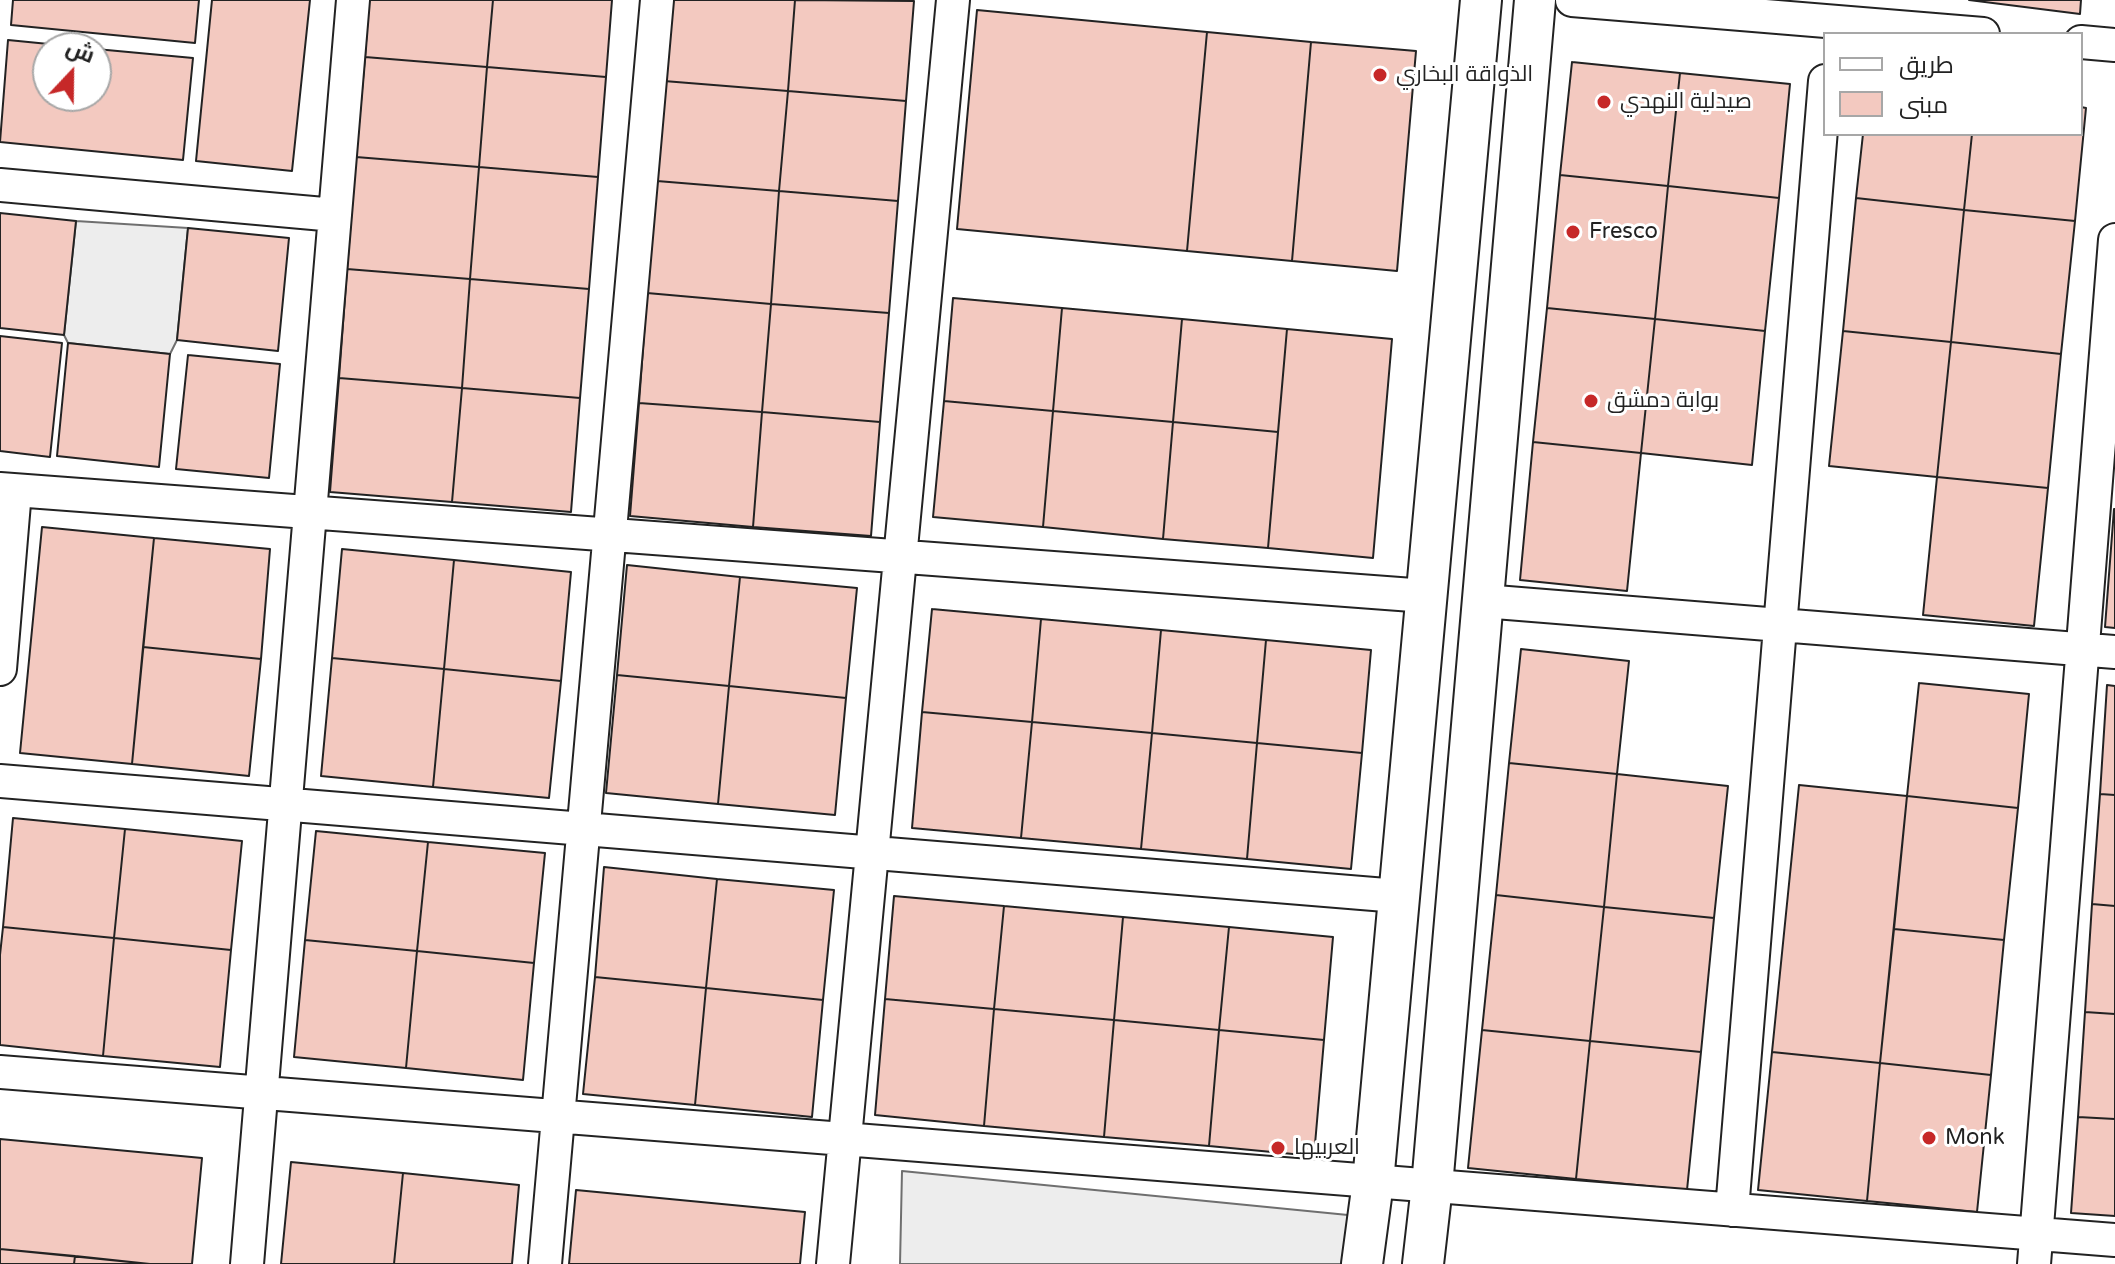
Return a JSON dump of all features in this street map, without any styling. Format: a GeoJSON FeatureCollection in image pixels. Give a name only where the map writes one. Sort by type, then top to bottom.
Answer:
{"type":"FeatureCollection","features":[{"type":"Feature","properties":{"kind":"street"},"geometry":{"type":"LineString","coordinates":[[247,1264],[353,0]]}},
{"type":"Feature","properties":{"kind":"street"},"geometry":{"type":"LineString","coordinates":[[545,1264],[657,0]]}},
{"type":"Feature","properties":{"kind":"street"},"geometry":{"type":"LineString","coordinates":[[833,1264],[953,0]]}},
{"type":"Feature","properties":{"kind":"street"},"geometry":{"type":"LineString","coordinates":[[1362,1264],[1373,1182],[1481,0]]}},
{"type":"Feature","properties":{"kind":"street"},"geometry":{"type":"LineString","coordinates":[[1423,1264],[1535,0]]}},
{"type":"Feature","properties":{"kind":"street"},"geometry":{"type":"LineString","coordinates":[[1572,0],[1963,32]]}},
{"type":"Feature","properties":{"kind":"street"},"geometry":{"type":"LineString","coordinates":[[2083,42],[2115,45]]}},
{"type":"Feature","properties":{"kind":"street"},"geometry":{"type":"LineString","coordinates":[[1732,1210],[1823,105]]}},
{"type":"Feature","properties":{"kind":"street"},"geometry":{"type":"LineString","coordinates":[[0,185],[335,215]]}},
{"type":"Feature","properties":{"kind":"street"},"geometry":{"type":"LineString","coordinates":[[2035,1249],[2111,340],[2115,240]]}},
{"type":"Feature","properties":{"kind":"street"},"geometry":{"type":"LineString","coordinates":[[0,669],[8,490],[1426,596]]}},
{"type":"Feature","properties":{"kind":"street"},"geometry":{"type":"LineString","coordinates":[[1483,601],[2115,652]]}},
{"type":"Feature","properties":{"kind":"street"},"geometry":{"type":"LineString","coordinates":[[0,781],[1398,896]]}},
{"type":"Feature","properties":{"kind":"street"},"geometry":{"type":"LineString","coordinates":[[0,1072],[1732,1210],[2035,1249],[2115,1240]]}},
{"type":"Feature","properties":{"kind":"shaded area"},"geometry":{"type":"Polygon","coordinates":[[[76,221],[188,228],[177,340],[170,354],[68,343],[64,335],[76,221]]]}},
{"type":"Feature","properties":{"kind":"shaded area"},"geometry":{"type":"Polygon","coordinates":[[[902,1171],[1348,1215],[1342,1264],[900,1264],[902,1171]]]}},
{"type":"Feature","properties":{"kind":"building"},"geometry":{"type":"Polygon","coordinates":[[[13,0],[199,0],[195,43],[112,35],[112,32],[11,25],[13,0]]]}},
{"type":"Feature","properties":{"kind":"building"},"geometry":{"type":"Polygon","coordinates":[[[212,0],[310,0],[292,171],[196,161],[212,0]]]}},
{"type":"Feature","properties":{"kind":"building"},"geometry":{"type":"Polygon","coordinates":[[[369,0],[493,0],[487,67],[365,57],[369,0]]]}},
{"type":"Feature","properties":{"kind":"building"},"geometry":{"type":"Polygon","coordinates":[[[493,0],[612,0],[606,77],[487,67],[493,0]]]}},
{"type":"Feature","properties":{"kind":"building"},"geometry":{"type":"Polygon","coordinates":[[[671,0],[795,0],[788,91],[664,81],[671,0]]]}},
{"type":"Feature","properties":{"kind":"building"},"geometry":{"type":"Polygon","coordinates":[[[795,0],[914,1],[906,101],[788,91],[795,0]]]}},
{"type":"Feature","properties":{"kind":"building"},"geometry":{"type":"Polygon","coordinates":[[[1969,0],[2081,0],[2080,14],[1969,0]]]}},
{"type":"Feature","properties":{"kind":"building"},"geometry":{"type":"Polygon","coordinates":[[[977,10],[1207,32],[1187,251],[957,229],[977,10]]]}},
{"type":"Feature","properties":{"kind":"building"},"geometry":{"type":"Polygon","coordinates":[[[1207,32],[1311,42],[1292,261],[1187,251],[1207,32]]]}},
{"type":"Feature","properties":{"kind":"building"},"geometry":{"type":"Polygon","coordinates":[[[8,40],[32,42],[32,112],[112,112],[112,50],[193,58],[183,160],[0,142],[8,40]]]}},
{"type":"Feature","properties":{"kind":"building"},"geometry":{"type":"Polygon","coordinates":[[[1311,42],[1416,51],[1397,271],[1292,261],[1311,42]]]}},
{"type":"Feature","properties":{"kind":"building"},"geometry":{"type":"Polygon","coordinates":[[[365,57],[487,67],[479,167],[356,157],[365,57]]]}},
{"type":"Feature","properties":{"kind":"building"},"geometry":{"type":"Polygon","coordinates":[[[1572,62],[1680,73],[1668,186],[1560,175],[1572,62]]]}},
{"type":"Feature","properties":{"kind":"building"},"geometry":{"type":"Polygon","coordinates":[[[487,67],[606,77],[598,177],[479,167],[487,67]]]}},
{"type":"Feature","properties":{"kind":"building"},"geometry":{"type":"Polygon","coordinates":[[[1680,73],[1790,84],[1779,198],[1668,186],[1680,73]]]}},
{"type":"Feature","properties":{"kind":"building"},"geometry":{"type":"Polygon","coordinates":[[[664,81],[788,91],[779,191],[657,181],[664,81]]]}},
{"type":"Feature","properties":{"kind":"building"},"geometry":{"type":"Polygon","coordinates":[[[788,91],[906,101],[898,201],[779,191],[788,91]]]}},
{"type":"Feature","properties":{"kind":"building"},"geometry":{"type":"Polygon","coordinates":[[[2083,107],[2086,108],[2075,221],[1964,210],[1972,136],[2083,136],[2083,107]]]}},
{"type":"Feature","properties":{"kind":"building"},"geometry":{"type":"Polygon","coordinates":[[[1863,136],[1972,136],[1964,210],[1856,198],[1863,136]]]}},
{"type":"Feature","properties":{"kind":"building"},"geometry":{"type":"Polygon","coordinates":[[[356,157],[479,167],[470,279],[347,269],[356,157]]]}},
{"type":"Feature","properties":{"kind":"building"},"geometry":{"type":"Polygon","coordinates":[[[479,167],[598,177],[589,289],[470,279],[479,167]]]}},
{"type":"Feature","properties":{"kind":"building"},"geometry":{"type":"Polygon","coordinates":[[[1560,175],[1668,186],[1655,319],[1547,308],[1560,175]]]}},
{"type":"Feature","properties":{"kind":"building"},"geometry":{"type":"Polygon","coordinates":[[[657,181],[779,191],[771,304],[647,293],[657,181]]]}},
{"type":"Feature","properties":{"kind":"building"},"geometry":{"type":"Polygon","coordinates":[[[1668,186],[1779,198],[1765,331],[1655,319],[1668,186]]]}},
{"type":"Feature","properties":{"kind":"building"},"geometry":{"type":"Polygon","coordinates":[[[779,191],[898,201],[889,313],[771,304],[779,191]]]}},
{"type":"Feature","properties":{"kind":"building"},"geometry":{"type":"Polygon","coordinates":[[[1856,198],[1964,210],[1951,342],[1843,331],[1856,198]]]}},
{"type":"Feature","properties":{"kind":"building"},"geometry":{"type":"Polygon","coordinates":[[[1964,210],[2075,221],[2061,354],[1951,342],[1964,210]]]}},
{"type":"Feature","properties":{"kind":"building"},"geometry":{"type":"Polygon","coordinates":[[[0,213],[76,221],[64,335],[0,328],[0,213]]]}},
{"type":"Feature","properties":{"kind":"building"},"geometry":{"type":"Polygon","coordinates":[[[188,228],[289,238],[278,351],[177,340],[188,228]]]}},
{"type":"Feature","properties":{"kind":"building"},"geometry":{"type":"Polygon","coordinates":[[[347,269],[470,279],[462,388],[339,378],[347,269]]]}},
{"type":"Feature","properties":{"kind":"building"},"geometry":{"type":"Polygon","coordinates":[[[470,279],[589,289],[580,398],[462,388],[470,279]]]}},
{"type":"Feature","properties":{"kind":"building"},"geometry":{"type":"Polygon","coordinates":[[[647,293],[771,304],[762,412],[639,403],[647,293]]]}},
{"type":"Feature","properties":{"kind":"building"},"geometry":{"type":"Polygon","coordinates":[[[953,298],[1062,308],[1053,411],[944,401],[953,298]]]}},
{"type":"Feature","properties":{"kind":"building"},"geometry":{"type":"Polygon","coordinates":[[[771,304],[889,313],[880,422],[762,412],[771,304]]]}},
{"type":"Feature","properties":{"kind":"building"},"geometry":{"type":"Polygon","coordinates":[[[1062,308],[1182,319],[1173,422],[1053,411],[1062,308]]]}},
{"type":"Feature","properties":{"kind":"building"},"geometry":{"type":"Polygon","coordinates":[[[1547,308],[1655,319],[1641,453],[1533,442],[1547,308]]]}},
{"type":"Feature","properties":{"kind":"building"},"geometry":{"type":"Polygon","coordinates":[[[1182,319],[1287,329],[1278,432],[1173,422],[1182,319]]]}},
{"type":"Feature","properties":{"kind":"building"},"geometry":{"type":"Polygon","coordinates":[[[1655,319],[1765,331],[1752,465],[1641,453],[1655,319]]]}},
{"type":"Feature","properties":{"kind":"building"},"geometry":{"type":"Polygon","coordinates":[[[1287,329],[1392,339],[1373,558],[1268,548],[1287,329]]]}},
{"type":"Feature","properties":{"kind":"building"},"geometry":{"type":"Polygon","coordinates":[[[1843,331],[1951,342],[1937,477],[1829,466],[1843,331]]]}},
{"type":"Feature","properties":{"kind":"building"},"geometry":{"type":"Polygon","coordinates":[[[0,336],[62,343],[50,457],[0,451],[0,336]]]}},
{"type":"Feature","properties":{"kind":"building"},"geometry":{"type":"Polygon","coordinates":[[[1951,342],[2061,354],[2048,488],[1937,477],[1951,342]]]}},
{"type":"Feature","properties":{"kind":"building"},"geometry":{"type":"Polygon","coordinates":[[[68,343],[170,354],[159,467],[57,456],[68,343]]]}},
{"type":"Feature","properties":{"kind":"building"},"geometry":{"type":"Polygon","coordinates":[[[188,355],[280,364],[269,478],[176,469],[188,355]]]}},
{"type":"Feature","properties":{"kind":"building"},"geometry":{"type":"Polygon","coordinates":[[[339,378],[462,388],[452,502],[330,492],[339,378]]]}},
{"type":"Feature","properties":{"kind":"building"},"geometry":{"type":"Polygon","coordinates":[[[462,388],[580,398],[571,512],[452,502],[462,388]]]}},
{"type":"Feature","properties":{"kind":"building"},"geometry":{"type":"Polygon","coordinates":[[[944,401],[1053,411],[1043,527],[933,517],[944,401]]]}},
{"type":"Feature","properties":{"kind":"building"},"geometry":{"type":"Polygon","coordinates":[[[639,403],[762,412],[753,527],[630,516],[639,403]]]}},
{"type":"Feature","properties":{"kind":"building"},"geometry":{"type":"Polygon","coordinates":[[[1053,411],[1173,422],[1163,539],[1043,527],[1053,411]]]}},
{"type":"Feature","properties":{"kind":"building"},"geometry":{"type":"Polygon","coordinates":[[[762,412],[880,422],[871,536],[753,527],[762,412]]]}},
{"type":"Feature","properties":{"kind":"building"},"geometry":{"type":"Polygon","coordinates":[[[1173,422],[1278,432],[1268,548],[1163,539],[1173,422]]]}},
{"type":"Feature","properties":{"kind":"building"},"geometry":{"type":"Polygon","coordinates":[[[1533,442],[1641,453],[1627,591],[1520,580],[1533,442]]]}},
{"type":"Feature","properties":{"kind":"building"},"geometry":{"type":"Polygon","coordinates":[[[1937,477],[2048,488],[2034,626],[1923,615],[1937,477]]]}},
{"type":"Feature","properties":{"kind":"building"},"geometry":{"type":"Polygon","coordinates":[[[2115,509],[2115,628],[2105,627],[2115,509]]]}},
{"type":"Feature","properties":{"kind":"building"},"geometry":{"type":"Polygon","coordinates":[[[42,527],[154,538],[132,764],[20,753],[42,527]]]}},
{"type":"Feature","properties":{"kind":"building"},"geometry":{"type":"Polygon","coordinates":[[[154,538],[270,549],[261,659],[143,647],[154,538]]]}},
{"type":"Feature","properties":{"kind":"building"},"geometry":{"type":"Polygon","coordinates":[[[342,549],[454,560],[444,669],[332,658],[342,549]]]}},
{"type":"Feature","properties":{"kind":"building"},"geometry":{"type":"Polygon","coordinates":[[[454,560],[571,572],[561,681],[444,669],[454,560]]]}},
{"type":"Feature","properties":{"kind":"building"},"geometry":{"type":"Polygon","coordinates":[[[627,565],[740,577],[729,686],[617,675],[627,565]]]}},
{"type":"Feature","properties":{"kind":"building"},"geometry":{"type":"Polygon","coordinates":[[[740,577],[857,588],[846,698],[729,686],[740,577]]]}},
{"type":"Feature","properties":{"kind":"building"},"geometry":{"type":"Polygon","coordinates":[[[932,609],[1041,619],[1032,722],[922,712],[932,609]]]}},
{"type":"Feature","properties":{"kind":"building"},"geometry":{"type":"Polygon","coordinates":[[[1041,619],[1161,630],[1152,733],[1032,722],[1041,619]]]}},
{"type":"Feature","properties":{"kind":"building"},"geometry":{"type":"Polygon","coordinates":[[[1161,630],[1266,640],[1257,743],[1152,733],[1161,630]]]}},
{"type":"Feature","properties":{"kind":"building"},"geometry":{"type":"Polygon","coordinates":[[[1266,640],[1371,650],[1362,753],[1257,743],[1266,640]]]}},
{"type":"Feature","properties":{"kind":"building"},"geometry":{"type":"Polygon","coordinates":[[[143,647],[261,659],[249,776],[132,764],[143,647]]]}},
{"type":"Feature","properties":{"kind":"building"},"geometry":{"type":"Polygon","coordinates":[[[1521,649],[1629,661],[1617,774],[1509,763],[1521,649]]]}},
{"type":"Feature","properties":{"kind":"building"},"geometry":{"type":"Polygon","coordinates":[[[332,658],[444,669],[433,787],[321,776],[332,658]]]}},
{"type":"Feature","properties":{"kind":"building"},"geometry":{"type":"Polygon","coordinates":[[[444,669],[561,681],[549,798],[433,787],[444,669]]]}},
{"type":"Feature","properties":{"kind":"building"},"geometry":{"type":"Polygon","coordinates":[[[617,675],[729,686],[718,804],[606,793],[617,675]]]}},
{"type":"Feature","properties":{"kind":"building"},"geometry":{"type":"Polygon","coordinates":[[[1919,683],[2029,694],[2018,808],[1907,796],[1919,683]]]}},
{"type":"Feature","properties":{"kind":"building"},"geometry":{"type":"Polygon","coordinates":[[[2107,685],[2115,686],[2115,795],[2100,794],[2107,685]]]}},
{"type":"Feature","properties":{"kind":"building"},"geometry":{"type":"Polygon","coordinates":[[[729,686],[846,698],[835,815],[718,804],[729,686]]]}},
{"type":"Feature","properties":{"kind":"building"},"geometry":{"type":"Polygon","coordinates":[[[922,712],[1032,722],[1021,838],[912,828],[922,712]]]}},
{"type":"Feature","properties":{"kind":"building"},"geometry":{"type":"Polygon","coordinates":[[[1032,722],[1152,733],[1141,849],[1021,838],[1032,722]]]}},
{"type":"Feature","properties":{"kind":"building"},"geometry":{"type":"Polygon","coordinates":[[[1152,733],[1257,743],[1247,859],[1141,849],[1152,733]]]}},
{"type":"Feature","properties":{"kind":"building"},"geometry":{"type":"Polygon","coordinates":[[[1257,743],[1362,753],[1351,869],[1247,859],[1257,743]]]}},
{"type":"Feature","properties":{"kind":"building"},"geometry":{"type":"Polygon","coordinates":[[[1509,763],[1617,774],[1604,907],[1496,895],[1509,763]]]}},
{"type":"Feature","properties":{"kind":"building"},"geometry":{"type":"Polygon","coordinates":[[[1617,774],[1728,786],[1714,918],[1604,907],[1617,774]]]}},
{"type":"Feature","properties":{"kind":"building"},"geometry":{"type":"Polygon","coordinates":[[[1799,785],[1907,796],[1880,1063],[1772,1052],[1799,785]]]}},
{"type":"Feature","properties":{"kind":"building"},"geometry":{"type":"Polygon","coordinates":[[[2100,794],[2115,795],[2115,906],[2092,904],[2100,794]]]}},
{"type":"Feature","properties":{"kind":"building"},"geometry":{"type":"Polygon","coordinates":[[[1907,796],[2018,808],[2004,940],[1894,929],[1907,796]]]}},
{"type":"Feature","properties":{"kind":"building"},"geometry":{"type":"Polygon","coordinates":[[[13,818],[125,829],[114,938],[3,927],[13,818]]]}},
{"type":"Feature","properties":{"kind":"building"},"geometry":{"type":"Polygon","coordinates":[[[125,829],[242,841],[231,950],[114,938],[125,829]]]}},
{"type":"Feature","properties":{"kind":"building"},"geometry":{"type":"Polygon","coordinates":[[[316,831],[428,842],[417,951],[305,940],[316,831]]]}},
{"type":"Feature","properties":{"kind":"building"},"geometry":{"type":"Polygon","coordinates":[[[428,842],[545,853],[534,963],[417,951],[428,842]]]}},
{"type":"Feature","properties":{"kind":"building"},"geometry":{"type":"Polygon","coordinates":[[[604,867],[717,879],[706,988],[595,977],[604,867]]]}},
{"type":"Feature","properties":{"kind":"building"},"geometry":{"type":"Polygon","coordinates":[[[717,879],[834,890],[823,1000],[706,988],[717,879]]]}},
{"type":"Feature","properties":{"kind":"building"},"geometry":{"type":"Polygon","coordinates":[[[1496,895],[1604,907],[1590,1041],[1482,1030],[1496,895]]]}},
{"type":"Feature","properties":{"kind":"building"},"geometry":{"type":"Polygon","coordinates":[[[894,896],[1004,906],[994,1009],[885,999],[894,896]]]}},
{"type":"Feature","properties":{"kind":"building"},"geometry":{"type":"Polygon","coordinates":[[[2092,904],[2115,906],[2115,1014],[2085,1012],[2092,904]]]}},
{"type":"Feature","properties":{"kind":"building"},"geometry":{"type":"Polygon","coordinates":[[[1004,906],[1123,917],[1114,1020],[994,1009],[1004,906]]]}},
{"type":"Feature","properties":{"kind":"building"},"geometry":{"type":"Polygon","coordinates":[[[1604,907],[1714,918],[1701,1052],[1590,1041],[1604,907]]]}},
{"type":"Feature","properties":{"kind":"building"},"geometry":{"type":"Polygon","coordinates":[[[1123,917],[1229,927],[1219,1030],[1114,1020],[1123,917]]]}},
{"type":"Feature","properties":{"kind":"building"},"geometry":{"type":"Polygon","coordinates":[[[3,927],[114,938],[103,1056],[0,1045],[3,927]]]}},
{"type":"Feature","properties":{"kind":"building"},"geometry":{"type":"Polygon","coordinates":[[[1229,927],[1333,937],[1324,1040],[1219,1030],[1229,927]]]}},
{"type":"Feature","properties":{"kind":"building"},"geometry":{"type":"Polygon","coordinates":[[[1894,929],[2004,940],[1991,1075],[1880,1063],[1894,929]]]}},
{"type":"Feature","properties":{"kind":"building"},"geometry":{"type":"Polygon","coordinates":[[[114,938],[231,950],[220,1067],[103,1056],[114,938]]]}},
{"type":"Feature","properties":{"kind":"building"},"geometry":{"type":"Polygon","coordinates":[[[305,940],[417,951],[406,1068],[294,1057],[305,940]]]}},
{"type":"Feature","properties":{"kind":"building"},"geometry":{"type":"Polygon","coordinates":[[[417,951],[534,963],[523,1080],[406,1068],[417,951]]]}},
{"type":"Feature","properties":{"kind":"building"},"geometry":{"type":"Polygon","coordinates":[[[595,977],[706,988],[695,1105],[583,1094],[595,977]]]}},
{"type":"Feature","properties":{"kind":"building"},"geometry":{"type":"Polygon","coordinates":[[[706,988],[823,1000],[812,1117],[695,1105],[706,988]]]}},
{"type":"Feature","properties":{"kind":"building"},"geometry":{"type":"Polygon","coordinates":[[[885,999],[994,1009],[984,1126],[875,1115],[885,999]]]}},
{"type":"Feature","properties":{"kind":"building"},"geometry":{"type":"Polygon","coordinates":[[[994,1009],[1114,1020],[1104,1137],[984,1126],[994,1009]]]}},
{"type":"Feature","properties":{"kind":"building"},"geometry":{"type":"Polygon","coordinates":[[[2085,1012],[2115,1014],[2115,1119],[2078,1117],[2085,1012]]]}},
{"type":"Feature","properties":{"kind":"building"},"geometry":{"type":"Polygon","coordinates":[[[1114,1020],[1219,1030],[1209,1146],[1104,1137],[1114,1020]]]}},
{"type":"Feature","properties":{"kind":"building"},"geometry":{"type":"Polygon","coordinates":[[[1219,1030],[1324,1040],[1314,1156],[1209,1146],[1219,1030]]]}},
{"type":"Feature","properties":{"kind":"building"},"geometry":{"type":"Polygon","coordinates":[[[1482,1030],[1590,1041],[1576,1179],[1468,1168],[1482,1030]]]}},
{"type":"Feature","properties":{"kind":"building"},"geometry":{"type":"Polygon","coordinates":[[[1590,1041],[1701,1052],[1687,1190],[1576,1179],[1590,1041]]]}},
{"type":"Feature","properties":{"kind":"building"},"geometry":{"type":"Polygon","coordinates":[[[1772,1052],[1880,1063],[1867,1201],[1758,1190],[1772,1052]]]}},
{"type":"Feature","properties":{"kind":"building","name":"Monk"},"geometry":{"type":"Polygon","coordinates":[[[1880,1063],[1991,1075],[1977,1212],[1867,1201],[1880,1063]]]}},
{"type":"Feature","properties":{"kind":"building"},"geometry":{"type":"Polygon","coordinates":[[[2078,1117],[2115,1119],[2115,1216],[2071,1213],[2078,1117]]]}},
{"type":"Feature","properties":{"kind":"building"},"geometry":{"type":"Polygon","coordinates":[[[0,1139],[202,1158],[192,1264],[150,1264],[0,1249],[0,1139]]]}},
{"type":"Feature","properties":{"kind":"building"},"geometry":{"type":"Polygon","coordinates":[[[291,1162],[403,1173],[394,1264],[281,1264],[291,1162]]]}},
{"type":"Feature","properties":{"kind":"building"},"geometry":{"type":"Polygon","coordinates":[[[403,1173],[519,1185],[512,1264],[394,1264],[403,1173]]]}},
{"type":"Feature","properties":{"kind":"building"},"geometry":{"type":"Polygon","coordinates":[[[576,1190],[805,1212],[800,1264],[569,1264],[576,1190]]]}},
{"type":"Feature","properties":{"kind":"building"},"geometry":{"type":"Polygon","coordinates":[[[0,1249],[75,1256],[74,1264],[0,1264],[0,1249]]]}},
{"type":"Feature","properties":{"kind":"building"},"geometry":{"type":"Polygon","coordinates":[[[75,1256],[150,1264],[74,1264],[75,1256]]]}},
{"type":"Feature","properties":{"kind":"place","name":"الذواقة البخاري"},"geometry":{"type":"Point","coordinates":[1380,75]}},
{"type":"Feature","properties":{"kind":"place","name":"صيدلية النهدي"},"geometry":{"type":"Point","coordinates":[1604,102]}},
{"type":"Feature","properties":{"kind":"place","name":"Fresco"},"geometry":{"type":"Point","coordinates":[1573,232]}},
{"type":"Feature","properties":{"kind":"place","name":"بوابة دمشق"},"geometry":{"type":"Point","coordinates":[1591,401]}},
{"type":"Feature","properties":{"kind":"place","name":"Monk"},"geometry":{"type":"Point","coordinates":[1929,1138]}},
{"type":"Feature","properties":{"kind":"place","name":"العربيها"},"geometry":{"type":"Point","coordinates":[1278,1148]}}]}
